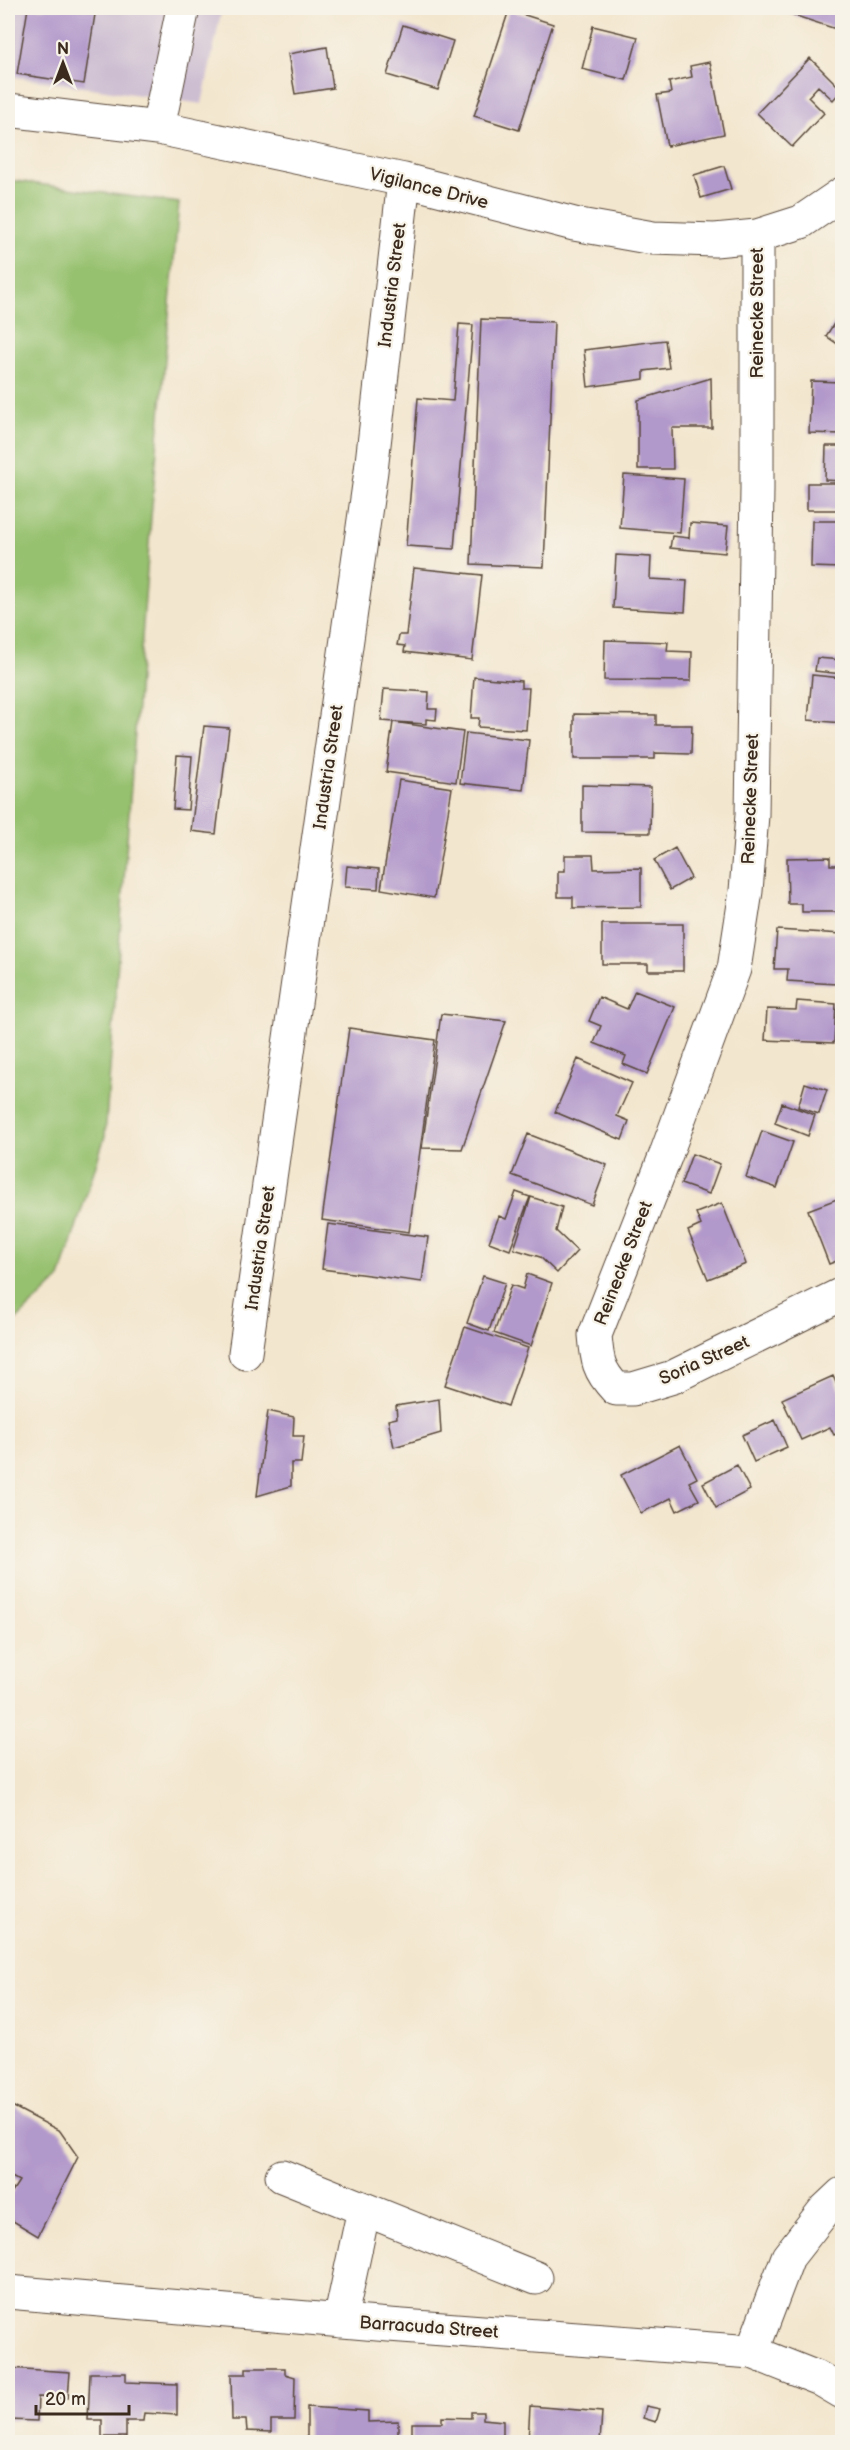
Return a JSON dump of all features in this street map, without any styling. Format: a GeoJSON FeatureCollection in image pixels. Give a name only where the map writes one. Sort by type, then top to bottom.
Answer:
{"type":"FeatureCollection","features":[{"type":"Feature","properties":{"kind":"street"},"geometry":{"type":"LineString","coordinates":[[159,128],[183,8]]}},
{"type":"Feature","properties":{"kind":"street","name":"Vigilance Drive"},"geometry":{"type":"LineString","coordinates":[[8,110],[159,128],[404,180],[574,224],[654,238],[716,240],[757,236],[801,222],[843,194]]}},
{"type":"Feature","properties":{"kind":"street","name":"Industria Street"},"geometry":{"type":"LineString","coordinates":[[245,1353],[371,471],[404,180]]}},
{"type":"Feature","properties":{"kind":"street","name":"Reinecke Street"},"geometry":{"type":"LineString","coordinates":[[594,1335],[665,1156],[734,969],[746,891],[752,815],[757,236]]}},
{"type":"Feature","properties":{"kind":"street","name":"Soria Street"},"geometry":{"type":"LineString","coordinates":[[594,1335],[597,1361],[605,1378],[616,1389],[633,1389],[673,1377],[843,1294]]}},
{"type":"Feature","properties":{"kind":"street"},"geometry":{"type":"LineString","coordinates":[[282,2176],[536,2278]]}},
{"type":"Feature","properties":{"kind":"street"},"geometry":{"type":"LineString","coordinates":[[753,2352],[788,2258],[824,2211],[843,2194]]}},
{"type":"Feature","properties":{"kind":"street"},"geometry":{"type":"LineString","coordinates":[[340,2320],[364,2209]]}},
{"type":"Feature","properties":{"kind":"street","name":"Barracuda Street"},"geometry":{"type":"LineString","coordinates":[[8,2292],[753,2352],[820,2379],[843,2392]]}},
{"type":"Feature","properties":{"kind":"shaded area"},"geometry":{"type":"Polygon","coordinates":[[[8,8],[222,8],[202,104],[8,76],[8,8]]]}},
{"type":"Feature","properties":{"kind":"green space"},"geometry":{"type":"Polygon","coordinates":[[[8,180],[179,203],[151,517],[105,1136],[60,1278],[8,1328],[8,180]]]}},
{"type":"Feature","properties":{"kind":"building"},"geometry":{"type":"Polygon","coordinates":[[[28,8],[96,8],[84,84],[17,74],[28,8]]]}},
{"type":"Feature","properties":{"kind":"building"},"geometry":{"type":"Polygon","coordinates":[[[782,8],[842,8],[842,31],[781,11],[782,8]]]}},
{"type":"Feature","properties":{"kind":"building"},"geometry":{"type":"Polygon","coordinates":[[[509,10],[553,24],[519,130],[474,116],[509,10]]]}},
{"type":"Feature","properties":{"kind":"building"},"geometry":{"type":"Polygon","coordinates":[[[403,25],[453,41],[438,90],[387,75],[403,25]]]}},
{"type":"Feature","properties":{"kind":"building"},"geometry":{"type":"Polygon","coordinates":[[[593,26],[638,37],[626,80],[582,69],[593,26]]]}},
{"type":"Feature","properties":{"kind":"building"},"geometry":{"type":"Polygon","coordinates":[[[327,47],[333,88],[295,94],[288,54],[327,47]]]}},
{"type":"Feature","properties":{"kind":"building"},"geometry":{"type":"Polygon","coordinates":[[[810,58],[842,90],[833,100],[818,86],[808,97],[824,113],[792,147],[757,113],[810,58]]]}},
{"type":"Feature","properties":{"kind":"building"},"geometry":{"type":"Polygon","coordinates":[[[710,62],[724,134],[667,146],[657,95],[671,93],[669,82],[692,77],[690,66],[710,62]]]}},
{"type":"Feature","properties":{"kind":"building"},"geometry":{"type":"Polygon","coordinates":[[[724,166],[731,189],[701,198],[694,175],[724,166]]]}},
{"type":"Feature","properties":{"kind":"building"},"geometry":{"type":"Polygon","coordinates":[[[842,311],[842,347],[826,336],[842,311]]]}},
{"type":"Feature","properties":{"kind":"building"},"geometry":{"type":"Polygon","coordinates":[[[481,319],[554,322],[544,567],[471,564],[481,319]]]}},
{"type":"Feature","properties":{"kind":"building"},"geometry":{"type":"Polygon","coordinates":[[[459,324],[473,325],[454,549],[406,546],[418,398],[453,401],[459,324]]]}},
{"type":"Feature","properties":{"kind":"building"},"geometry":{"type":"Polygon","coordinates":[[[665,340],[669,368],[644,371],[644,379],[588,387],[584,350],[665,340]]]}},
{"type":"Feature","properties":{"kind":"building"},"geometry":{"type":"Polygon","coordinates":[[[711,378],[712,428],[672,428],[673,469],[638,469],[638,400],[711,378]]]}},
{"type":"Feature","properties":{"kind":"building"},"geometry":{"type":"Polygon","coordinates":[[[811,381],[842,382],[842,434],[809,433],[811,381]]]}},
{"type":"Feature","properties":{"kind":"building"},"geometry":{"type":"Polygon","coordinates":[[[826,446],[842,446],[842,481],[825,480],[826,446]]]}},
{"type":"Feature","properties":{"kind":"building"},"geometry":{"type":"Polygon","coordinates":[[[624,475],[684,479],[680,533],[620,528],[624,475]]]}},
{"type":"Feature","properties":{"kind":"building"},"geometry":{"type":"Polygon","coordinates":[[[807,483],[842,483],[842,510],[807,510],[807,483]]]}},
{"type":"Feature","properties":{"kind":"building"},"geometry":{"type":"Polygon","coordinates":[[[812,521],[842,521],[842,568],[811,567],[812,521]]]}},
{"type":"Feature","properties":{"kind":"building"},"geometry":{"type":"Polygon","coordinates":[[[690,523],[728,526],[725,553],[670,548],[672,536],[689,538],[690,523]]]}},
{"type":"Feature","properties":{"kind":"building"},"geometry":{"type":"Polygon","coordinates":[[[616,555],[651,557],[650,579],[687,581],[685,612],[613,608],[616,555]]]}},
{"type":"Feature","properties":{"kind":"building"},"geometry":{"type":"Polygon","coordinates":[[[414,568],[482,575],[472,660],[404,652],[405,646],[397,645],[399,635],[406,635],[414,568]]]}},
{"type":"Feature","properties":{"kind":"building"},"geometry":{"type":"Polygon","coordinates":[[[605,640],[668,642],[667,651],[692,652],[691,681],[604,680],[605,640]]]}},
{"type":"Feature","properties":{"kind":"building"},"geometry":{"type":"Polygon","coordinates":[[[817,658],[842,660],[842,674],[815,671],[817,658]]]}},
{"type":"Feature","properties":{"kind":"building"},"geometry":{"type":"Polygon","coordinates":[[[812,675],[842,678],[842,723],[808,720],[812,675]]]}},
{"type":"Feature","properties":{"kind":"building"},"geometry":{"type":"Polygon","coordinates":[[[474,677],[521,681],[521,688],[529,688],[526,730],[478,727],[479,718],[471,718],[474,677]]]}},
{"type":"Feature","properties":{"kind":"building"},"geometry":{"type":"Polygon","coordinates":[[[384,689],[429,692],[428,709],[437,709],[436,720],[426,719],[426,724],[381,721],[384,689]]]}},
{"type":"Feature","properties":{"kind":"building"},"geometry":{"type":"Polygon","coordinates":[[[574,714],[656,715],[656,725],[692,725],[691,754],[655,753],[655,759],[574,759],[574,714]]]}},
{"type":"Feature","properties":{"kind":"building"},"geometry":{"type":"Polygon","coordinates":[[[393,722],[463,732],[456,782],[386,772],[393,722]]]}},
{"type":"Feature","properties":{"kind":"building"},"geometry":{"type":"Polygon","coordinates":[[[204,726],[229,728],[216,834],[191,831],[204,726]]]}},
{"type":"Feature","properties":{"kind":"building"},"geometry":{"type":"Polygon","coordinates":[[[466,733],[529,740],[523,790],[460,783],[466,733]]]}},
{"type":"Feature","properties":{"kind":"building"},"geometry":{"type":"Polygon","coordinates":[[[177,755],[192,756],[188,810],[173,809],[177,755]]]}},
{"type":"Feature","properties":{"kind":"building"},"geometry":{"type":"Polygon","coordinates":[[[399,780],[452,788],[434,898],[381,889],[399,780]]]}},
{"type":"Feature","properties":{"kind":"building"},"geometry":{"type":"Polygon","coordinates":[[[582,785],[651,787],[650,833],[582,832],[582,785]]]}},
{"type":"Feature","properties":{"kind":"building"},"geometry":{"type":"Polygon","coordinates":[[[675,848],[691,878],[670,890],[654,860],[675,848]]]}},
{"type":"Feature","properties":{"kind":"building"},"geometry":{"type":"Polygon","coordinates":[[[565,855],[593,855],[594,869],[641,868],[641,907],[573,908],[573,897],[558,897],[558,871],[565,871],[565,855]]]}},
{"type":"Feature","properties":{"kind":"building"},"geometry":{"type":"Polygon","coordinates":[[[830,857],[830,865],[842,865],[842,912],[802,912],[802,904],[788,904],[787,858],[830,857]]]}},
{"type":"Feature","properties":{"kind":"building"},"geometry":{"type":"Polygon","coordinates":[[[347,866],[379,869],[378,889],[345,887],[347,866]]]}},
{"type":"Feature","properties":{"kind":"building"},"geometry":{"type":"Polygon","coordinates":[[[602,924],[683,924],[683,971],[648,971],[648,964],[602,964],[602,924]]]}},
{"type":"Feature","properties":{"kind":"building"},"geometry":{"type":"Polygon","coordinates":[[[777,930],[842,934],[842,973],[836,972],[836,984],[787,981],[788,969],[774,969],[777,930]]]}},
{"type":"Feature","properties":{"kind":"building"},"geometry":{"type":"Polygon","coordinates":[[[635,991],[675,1007],[647,1074],[623,1064],[626,1056],[594,1043],[601,1026],[589,1021],[599,997],[627,1009],[635,991]]]}},
{"type":"Feature","properties":{"kind":"building"},"geometry":{"type":"Polygon","coordinates":[[[797,1001],[836,1004],[834,1043],[765,1040],[767,1009],[796,1010],[797,1001]]]}},
{"type":"Feature","properties":{"kind":"building"},"geometry":{"type":"Polygon","coordinates":[[[441,1014],[506,1021],[462,1149],[422,1148],[441,1014]]]}},
{"type":"Feature","properties":{"kind":"building"},"geometry":{"type":"Polygon","coordinates":[[[349,1028],[435,1040],[409,1232],[322,1220],[349,1028]]]}},
{"type":"Feature","properties":{"kind":"building"},"geometry":{"type":"Polygon","coordinates":[[[578,1059],[632,1083],[617,1116],[629,1121],[622,1140],[555,1112],[578,1059]]]}},
{"type":"Feature","properties":{"kind":"building"},"geometry":{"type":"Polygon","coordinates":[[[805,1083],[827,1090],[819,1114],[798,1107],[805,1083]]]}},
{"type":"Feature","properties":{"kind":"building"},"geometry":{"type":"Polygon","coordinates":[[[782,1103],[815,1115],[808,1136],[775,1123],[782,1103]]]}},
{"type":"Feature","properties":{"kind":"building"},"geometry":{"type":"Polygon","coordinates":[[[762,1131],[793,1142],[777,1188],[746,1177],[762,1131]]]}},
{"type":"Feature","properties":{"kind":"building"},"geometry":{"type":"Polygon","coordinates":[[[528,1134],[607,1165],[592,1205],[512,1175],[528,1134]]]}},
{"type":"Feature","properties":{"kind":"building"},"geometry":{"type":"Polygon","coordinates":[[[692,1154],[720,1164],[709,1194],[681,1184],[692,1154]]]}},
{"type":"Feature","properties":{"kind":"building"},"geometry":{"type":"Polygon","coordinates":[[[516,1192],[530,1197],[510,1250],[489,1242],[499,1216],[506,1219],[516,1192]]]}},
{"type":"Feature","properties":{"kind":"building"},"geometry":{"type":"Polygon","coordinates":[[[531,1197],[562,1207],[556,1231],[577,1251],[557,1273],[540,1257],[514,1249],[531,1197]]]}},
{"type":"Feature","properties":{"kind":"building"},"geometry":{"type":"Polygon","coordinates":[[[842,1197],[842,1259],[829,1264],[808,1210],[842,1197]]]}},
{"type":"Feature","properties":{"kind":"building"},"geometry":{"type":"Polygon","coordinates":[[[722,1203],[746,1264],[708,1279],[688,1231],[701,1225],[696,1213],[722,1203]]]}},
{"type":"Feature","properties":{"kind":"building"},"geometry":{"type":"Polygon","coordinates":[[[328,1224],[428,1237],[422,1282],[322,1269],[328,1224]]]}},
{"type":"Feature","properties":{"kind":"building"},"geometry":{"type":"Polygon","coordinates":[[[527,1274],[552,1283],[531,1346],[494,1333],[511,1285],[523,1289],[527,1274]]]}},
{"type":"Feature","properties":{"kind":"building"},"geometry":{"type":"Polygon","coordinates":[[[483,1276],[505,1283],[489,1331],[467,1323],[483,1276]]]}},
{"type":"Feature","properties":{"kind":"building"},"geometry":{"type":"Polygon","coordinates":[[[465,1327],[528,1348],[508,1406],[445,1385],[465,1327]]]}},
{"type":"Feature","properties":{"kind":"building"},"geometry":{"type":"Polygon","coordinates":[[[833,1376],[842,1396],[842,1431],[834,1435],[830,1427],[801,1440],[782,1399],[833,1376]]]}},
{"type":"Feature","properties":{"kind":"building"},"geometry":{"type":"Polygon","coordinates":[[[439,1399],[441,1433],[394,1447],[388,1420],[397,1418],[396,1406],[439,1399]]]}},
{"type":"Feature","properties":{"kind":"building"},"geometry":{"type":"Polygon","coordinates":[[[268,1411],[294,1417],[293,1436],[304,1436],[301,1463],[291,1463],[291,1486],[257,1496],[268,1411]]]}},
{"type":"Feature","properties":{"kind":"building"},"geometry":{"type":"Polygon","coordinates":[[[775,1420],[787,1447],[754,1462],[742,1435],[775,1420]]]}},
{"type":"Feature","properties":{"kind":"building"},"geometry":{"type":"Polygon","coordinates":[[[680,1445],[697,1478],[689,1482],[699,1500],[677,1511],[671,1498],[641,1513],[621,1475],[680,1445]]]}},
{"type":"Feature","properties":{"kind":"building"},"geometry":{"type":"Polygon","coordinates":[[[737,1465],[750,1490],[716,1508],[703,1483],[737,1465]]]}},
{"type":"Feature","properties":{"kind":"building"},"geometry":{"type":"Polygon","coordinates":[[[10,2105],[60,2131],[78,2157],[38,2236],[8,2218],[8,2198],[19,2181],[8,2175],[10,2105]]]}},
{"type":"Feature","properties":{"kind":"building"},"geometry":{"type":"Polygon","coordinates":[[[8,2368],[70,2372],[68,2398],[38,2397],[37,2421],[8,2420],[8,2368]]]}},
{"type":"Feature","properties":{"kind":"building"},"geometry":{"type":"Polygon","coordinates":[[[246,2368],[285,2368],[285,2374],[295,2377],[294,2420],[271,2420],[271,2432],[247,2431],[246,2420],[232,2420],[231,2374],[246,2374],[246,2368]]]}},
{"type":"Feature","properties":{"kind":"building"},"geometry":{"type":"Polygon","coordinates":[[[90,2373],[126,2373],[126,2382],[177,2384],[177,2415],[144,2413],[143,2421],[126,2421],[126,2437],[102,2437],[102,2420],[88,2420],[90,2373]]]}},
{"type":"Feature","properties":{"kind":"building"},"geometry":{"type":"Polygon","coordinates":[[[530,2406],[602,2412],[600,2442],[528,2442],[530,2406]]]}},
{"type":"Feature","properties":{"kind":"building"},"geometry":{"type":"Polygon","coordinates":[[[646,2406],[660,2409],[656,2422],[643,2418],[646,2406]]]}},
{"type":"Feature","properties":{"kind":"building"},"geometry":{"type":"Polygon","coordinates":[[[307,2407],[368,2411],[368,2422],[398,2421],[398,2442],[307,2442],[307,2407]]]}},
{"type":"Feature","properties":{"kind":"building"},"geometry":{"type":"Polygon","coordinates":[[[471,2412],[483,2412],[483,2419],[503,2421],[503,2442],[412,2442],[412,2423],[442,2423],[442,2417],[471,2418],[471,2412]]]}}]}
